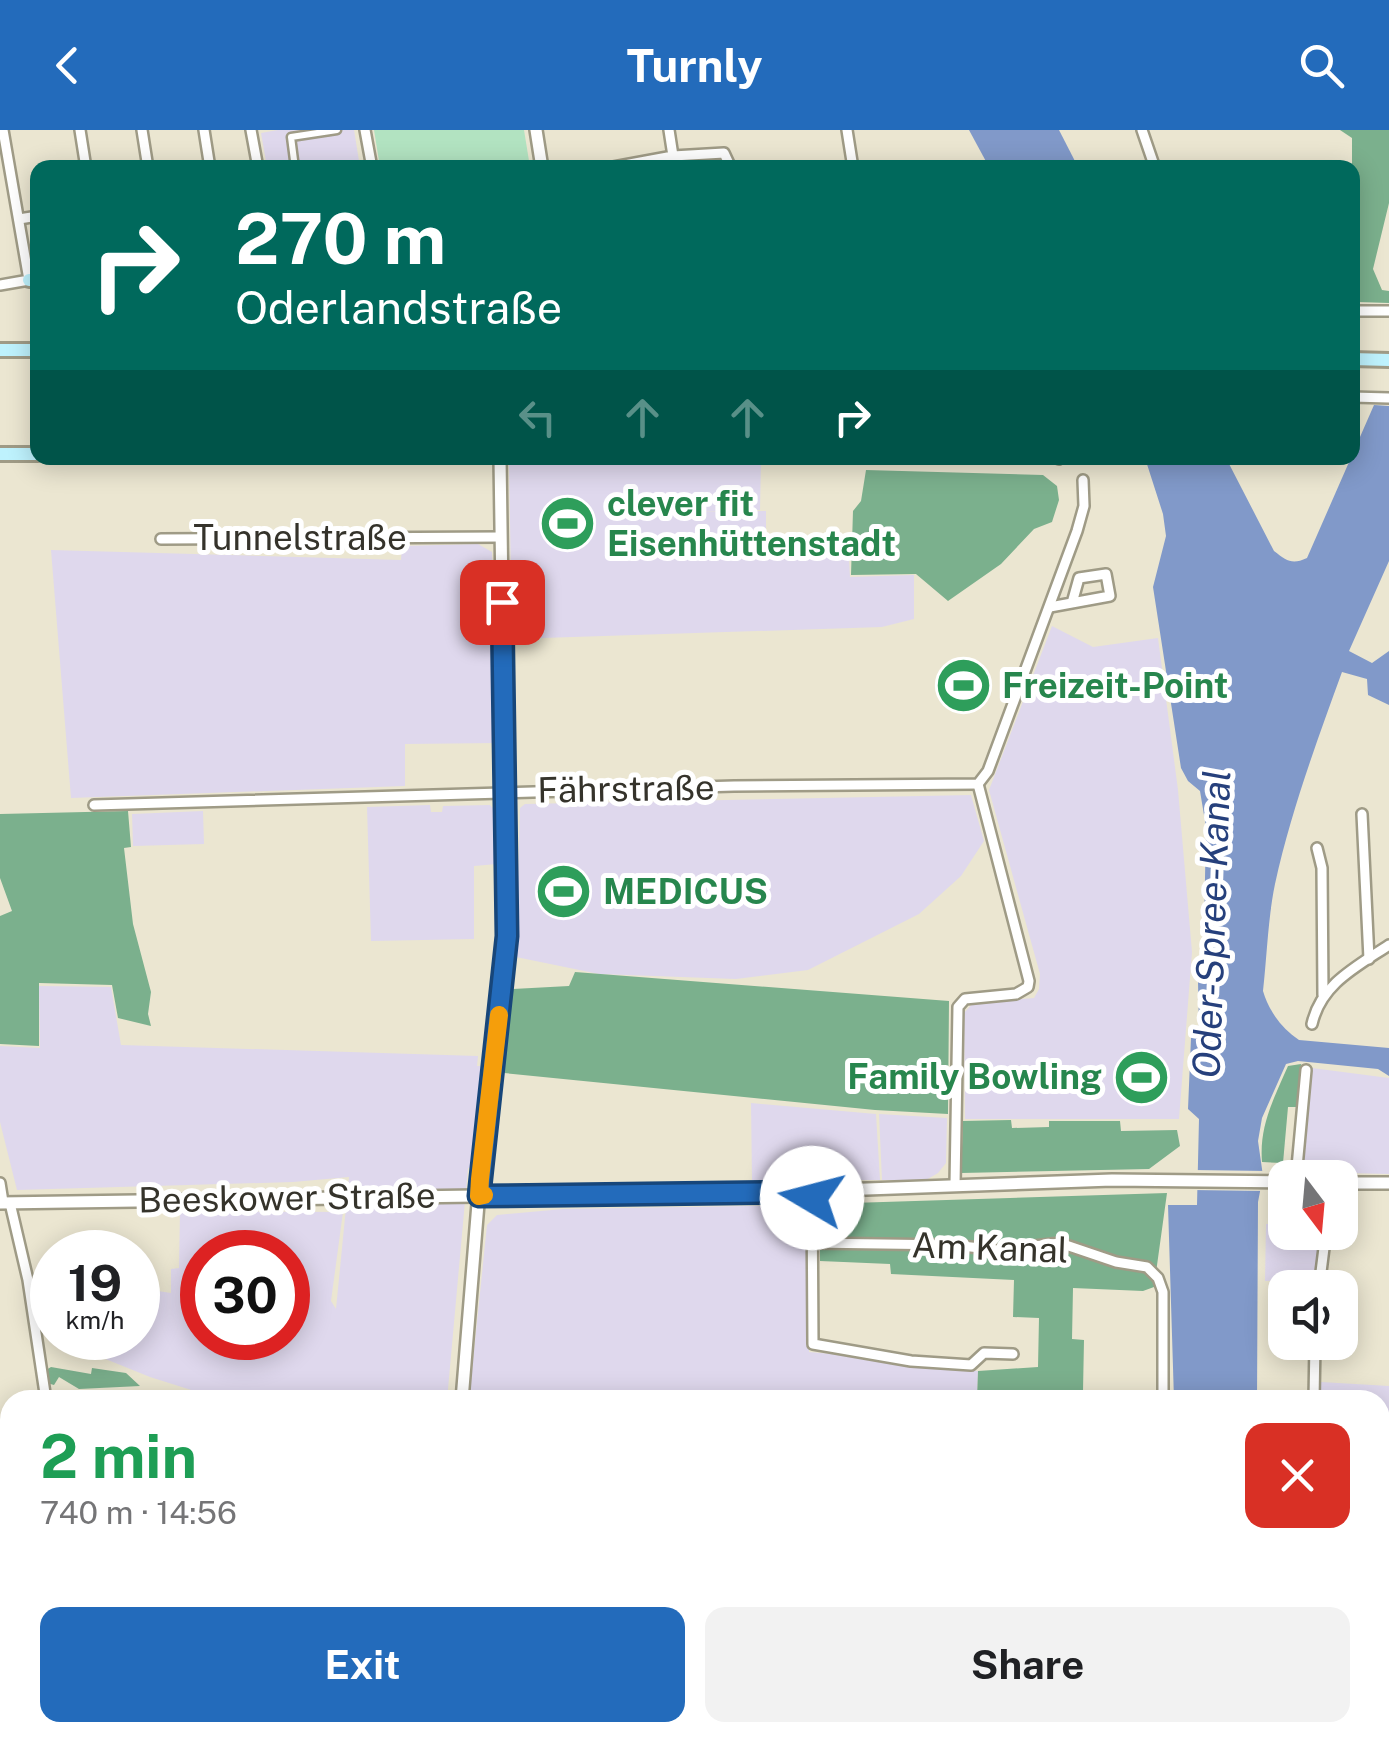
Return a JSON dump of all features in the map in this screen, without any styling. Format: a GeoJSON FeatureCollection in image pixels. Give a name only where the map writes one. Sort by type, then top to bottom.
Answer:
{"type":"FeatureCollection","features":[{"type":"Feature","properties":{"kind":"main road"},"geometry":{"type":"LineString","coordinates":[[0,350],[30,350]]}},
{"type":"Feature","properties":{"kind":"main road"},"geometry":{"type":"LineString","coordinates":[[1360,359],[1389,360]]}},
{"type":"Feature","properties":{"kind":"main road"},"geometry":{"type":"LineString","coordinates":[[0,454],[30,454]]}},
{"type":"Feature","properties":{"kind":"street"},"geometry":{"type":"LineString","coordinates":[[3,130],[3,147],[30,262]]}},
{"type":"Feature","properties":{"kind":"street"},"geometry":{"type":"LineString","coordinates":[[80,130],[85,160]]}},
{"type":"Feature","properties":{"kind":"street"},"geometry":{"type":"LineString","coordinates":[[142,130],[147,160]]}},
{"type":"Feature","properties":{"kind":"street"},"geometry":{"type":"LineString","coordinates":[[204,130],[209,160]]}},
{"type":"Feature","properties":{"kind":"street"},"geometry":{"type":"LineString","coordinates":[[252,130],[257,160]]}},
{"type":"Feature","properties":{"kind":"street"},"geometry":{"type":"LineString","coordinates":[[295,160],[291,138],[337,130]]}},
{"type":"Feature","properties":{"kind":"street"},"geometry":{"type":"LineString","coordinates":[[365,130],[371,160]]}},
{"type":"Feature","properties":{"kind":"street"},"geometry":{"type":"LineString","coordinates":[[536,130],[541,160]]}},
{"type":"Feature","properties":{"kind":"street"},"geometry":{"type":"LineString","coordinates":[[668,130],[673,156]]}},
{"type":"Feature","properties":{"kind":"street"},"geometry":{"type":"LineString","coordinates":[[847,130],[852,160]]}},
{"type":"Feature","properties":{"kind":"street"},"geometry":{"type":"LineString","coordinates":[[1142,130],[1152,160]]}},
{"type":"Feature","properties":{"kind":"street"},"geometry":{"type":"LineString","coordinates":[[651,160],[724,153],[727,160]]}},
{"type":"Feature","properties":{"kind":"street"},"geometry":{"type":"LineString","coordinates":[[18,220],[30,218]]}},
{"type":"Feature","properties":{"kind":"street"},"geometry":{"type":"LineString","coordinates":[[0,286],[30,274]]}},
{"type":"Feature","properties":{"kind":"street"},"geometry":{"type":"LineString","coordinates":[[1360,311],[1389,311]]}},
{"type":"Feature","properties":{"kind":"street"},"geometry":{"type":"LineString","coordinates":[[1360,398],[1389,398]]}},
{"type":"Feature","properties":{"kind":"street"},"geometry":{"type":"LineString","coordinates":[[463,1390],[507,936],[500,465]]}},
{"type":"Feature","properties":{"kind":"street"},"geometry":{"type":"LineString","coordinates":[[955,1185],[958,1008],[965,999],[1016,994],[1028,987],[1029,981],[978,784],[988,771],[1050,607],[1084,506],[1084,480]]}},
{"type":"Feature","properties":{"kind":"street","name":"Tunnelstraße"},"geometry":{"type":"LineString","coordinates":[[161,539],[500,537]]}},
{"type":"Feature","properties":{"kind":"street"},"geometry":{"type":"LineString","coordinates":[[1050,607],[1072,603],[1110,596],[1106,574],[1080,578],[1072,603]]}},
{"type":"Feature","properties":{"kind":"street","name":"Fährstraße"},"geometry":{"type":"LineString","coordinates":[[94,805],[506,792],[978,784]]}},
{"type":"Feature","properties":{"kind":"street"},"geometry":{"type":"LineString","coordinates":[[1362,814],[1369,958]]}},
{"type":"Feature","properties":{"kind":"street"},"geometry":{"type":"LineString","coordinates":[[1318,848],[1322,868],[1323,995]]}},
{"type":"Feature","properties":{"kind":"street"},"geometry":{"type":"LineString","coordinates":[[1312,1024],[1316,1004],[1323,995],[1389,945]]}},
{"type":"Feature","properties":{"kind":"street"},"geometry":{"type":"LineString","coordinates":[[1298,1160],[1306,1070]]}},
{"type":"Feature","properties":{"kind":"street","name":"Beeskower Straße"},"geometry":{"type":"LineString","coordinates":[[4,1203],[812,1192],[1112,1180],[1268,1182]]}},
{"type":"Feature","properties":{"kind":"street"},"geometry":{"type":"LineString","coordinates":[[1358,1183],[1389,1184]]}},
{"type":"Feature","properties":{"kind":"street"},"geometry":{"type":"LineString","coordinates":[[0,1184],[28,1280],[44,1390]]}},
{"type":"Feature","properties":{"kind":"street"},"geometry":{"type":"LineString","coordinates":[[812,1192],[813,1344],[911,1361],[971,1364],[984,1353],[1013,1354]]}},
{"type":"Feature","properties":{"kind":"street","name":"Am Kanal"},"geometry":{"type":"LineString","coordinates":[[812,1243],[953,1245],[998,1250],[1060,1243],[1116,1262],[1148,1266],[1163,1292],[1164,1390]]}},
{"type":"Feature","properties":{"kind":"street"},"geometry":{"type":"LineString","coordinates":[[1314,1390],[1315,1360]]}},
{"type":"Feature","properties":{"kind":"shaded area"},"geometry":{"type":"Polygon","coordinates":[[[354,130],[359,160],[266,160],[261,133],[354,130]]]}},
{"type":"Feature","properties":{"kind":"shaded area"},"geometry":{"type":"Polygon","coordinates":[[[509,465],[761,465],[760,510],[699,512],[766,511],[766,543],[848,542],[850,577],[914,575],[914,619],[882,627],[512,639],[509,465]]]}},
{"type":"Feature","properties":{"kind":"shaded area"},"geometry":{"type":"Polygon","coordinates":[[[478,544],[492,552],[498,743],[405,744],[405,786],[71,798],[51,550],[401,560],[402,546],[478,544]]]}},
{"type":"Feature","properties":{"kind":"shaded area"},"geometry":{"type":"Polygon","coordinates":[[[1052,626],[1093,647],[1158,638],[1178,790],[1192,952],[1179,1119],[965,1119],[964,1013],[973,1003],[1034,998],[1039,989],[1040,974],[989,790],[1052,626]]]}},
{"type":"Feature","properties":{"kind":"shaded area"},"geometry":{"type":"Polygon","coordinates":[[[971,795],[984,841],[961,876],[919,914],[808,970],[736,979],[599,974],[516,957],[520,808],[525,804],[971,795]]]}},
{"type":"Feature","properties":{"kind":"shaded area"},"geometry":{"type":"Polygon","coordinates":[[[430,805],[431,812],[442,812],[443,806],[490,805],[495,811],[497,864],[474,866],[474,939],[371,941],[367,807],[430,805]]]}},
{"type":"Feature","properties":{"kind":"shaded area"},"geometry":{"type":"Polygon","coordinates":[[[203,811],[204,844],[133,846],[132,814],[203,811]]]}},
{"type":"Feature","properties":{"kind":"shaded area"},"geometry":{"type":"Polygon","coordinates":[[[39,986],[111,987],[121,1045],[478,1056],[477,1066],[481,1066],[472,1167],[468,1168],[448,1390],[191,1390],[108,1360],[160,1360],[160,1291],[171,1293],[171,1269],[179,1268],[180,1211],[343,1212],[331,1301],[336,1309],[349,1177],[17,1190],[0,1122],[0,1046],[40,1048],[39,986]]]}},
{"type":"Feature","properties":{"kind":"shaded area"},"geometry":{"type":"Polygon","coordinates":[[[1312,1068],[1389,1078],[1389,1174],[1358,1173],[1358,1160],[1303,1160],[1312,1068]]]}},
{"type":"Feature","properties":{"kind":"shaded area"},"geometry":{"type":"Polygon","coordinates":[[[751,1103],[876,1114],[880,1180],[752,1180],[751,1103]]]}},
{"type":"Feature","properties":{"kind":"shaded area"},"geometry":{"type":"Polygon","coordinates":[[[879,1114],[947,1118],[946,1163],[938,1173],[926,1180],[882,1180],[879,1114]]]}},
{"type":"Feature","properties":{"kind":"shaded area"},"geometry":{"type":"Polygon","coordinates":[[[807,1205],[809,1352],[978,1371],[977,1390],[470,1390],[487,1225],[497,1215],[563,1209],[807,1205]]]}},
{"type":"Feature","properties":{"kind":"shaded area"},"geometry":{"type":"Polygon","coordinates":[[[1266,1224],[1268,1250],[1319,1250],[1316,1270],[1268,1270],[1265,1281],[1266,1224]]]}},
{"type":"Feature","properties":{"kind":"shaded area"},"geometry":{"type":"Polygon","coordinates":[[[1321,1382],[1389,1386],[1389,1390],[1321,1390],[1321,1382]]]}},
{"type":"Feature","properties":{"kind":"green space"},"geometry":{"type":"Polygon","coordinates":[[[374,130],[524,130],[529,160],[379,160],[374,130]]]}},
{"type":"Feature","properties":{"kind":"green space"},"geometry":{"type":"Polygon","coordinates":[[[1340,130],[1389,130],[1389,203],[1373,269],[1382,290],[1389,291],[1389,303],[1360,302],[1360,160],[1352,160],[1352,138],[1340,130]]]}},
{"type":"Feature","properties":{"kind":"green space"},"geometry":{"type":"Polygon","coordinates":[[[866,470],[1043,475],[1057,486],[1059,500],[1052,522],[1034,529],[1001,564],[948,601],[916,574],[851,575],[853,511],[861,501],[866,470]]]}},
{"type":"Feature","properties":{"kind":"green space"},"geometry":{"type":"Polygon","coordinates":[[[128,811],[131,847],[124,848],[133,924],[151,992],[151,1026],[118,1018],[112,985],[39,983],[39,1046],[0,1044],[0,916],[12,911],[0,878],[0,814],[128,811]]]}},
{"type":"Feature","properties":{"kind":"green space"},"geometry":{"type":"Polygon","coordinates":[[[575,972],[949,1001],[948,1114],[504,1073],[513,989],[569,986],[575,972]]]}},
{"type":"Feature","properties":{"kind":"green space"},"geometry":{"type":"Polygon","coordinates":[[[1301,1064],[1298,1107],[1288,1107],[1283,1160],[1262,1162],[1265,1124],[1288,1066],[1301,1064]]]}},
{"type":"Feature","properties":{"kind":"green space"},"geometry":{"type":"Polygon","coordinates":[[[1011,1120],[1012,1128],[1049,1127],[1049,1121],[1120,1121],[1121,1131],[1177,1130],[1180,1146],[1149,1169],[961,1173],[963,1121],[1011,1120]]]}},
{"type":"Feature","properties":{"kind":"green space"},"geometry":{"type":"Polygon","coordinates":[[[1167,1193],[1154,1287],[1143,1291],[1073,1288],[1072,1339],[1084,1340],[1083,1390],[977,1390],[978,1371],[1038,1367],[1039,1318],[1013,1317],[1014,1280],[891,1274],[890,1264],[820,1261],[820,1204],[1167,1193]]]}},
{"type":"Feature","properties":{"kind":"green space"},"geometry":{"type":"Polygon","coordinates":[[[51,1367],[91,1374],[92,1368],[126,1373],[140,1386],[79,1389],[59,1377],[54,1385],[47,1383],[46,1370],[51,1367]]]}},
{"type":"Feature","properties":{"kind":"water"},"geometry":{"type":"Polygon","coordinates":[[[969,130],[1059,130],[1074,160],[985,160],[969,130]]]}},
{"type":"Feature","properties":{"kind":"water","name":"Oder-Spree-Kanal"},"geometry":{"type":"Polygon","coordinates":[[[1374,405],[1389,406],[1389,561],[1349,651],[1372,663],[1389,651],[1389,705],[1368,695],[1367,679],[1342,672],[1281,857],[1263,991],[1276,1018],[1299,1040],[1389,1048],[1389,1076],[1378,1069],[1298,1061],[1286,1064],[1262,1118],[1258,1141],[1263,1176],[1258,1202],[1257,1390],[1174,1390],[1168,1205],[1197,1205],[1199,1119],[1188,1109],[1191,1038],[1199,1031],[1198,982],[1203,980],[1206,827],[1200,791],[1181,768],[1153,587],[1166,536],[1147,465],[1230,465],[1274,551],[1297,561],[1307,558],[1348,465],[1360,465],[1360,437],[1374,405]]]}},
{"type":"Feature","properties":{"kind":"pier"},"geometry":{"type":"Polygon","coordinates":[[[1193,1170],[1267,1171],[1265,1191],[1192,1190],[1193,1170]]]}},
{"type":"Feature","properties":{"kind":"slow traffic"},"geometry":{"type":"LineString","coordinates":[[484,1195],[479,1196],[480,1179],[499,1015]]}},
{"type":"Feature","properties":{"kind":"place","name":"clever fit Eisenhüttenstadt"},"geometry":{"type":"Point","coordinates":[568,524]}},
{"type":"Feature","properties":{"kind":"place","name":"Freizeit-Point"},"geometry":{"type":"Point","coordinates":[963,686]}},
{"type":"Feature","properties":{"kind":"place","name":"MEDICUS"},"geometry":{"type":"Point","coordinates":[564,892]}},
{"type":"Feature","properties":{"kind":"place","name":"Family Bowling"},"geometry":{"type":"Point","coordinates":[1141,1077]}},
{"type":"Feature","properties":{"kind":"route"},"geometry":{"type":"LineString","coordinates":[[502,602],[507,936],[479,1196],[812,1192],[812,1198]]}}]}
